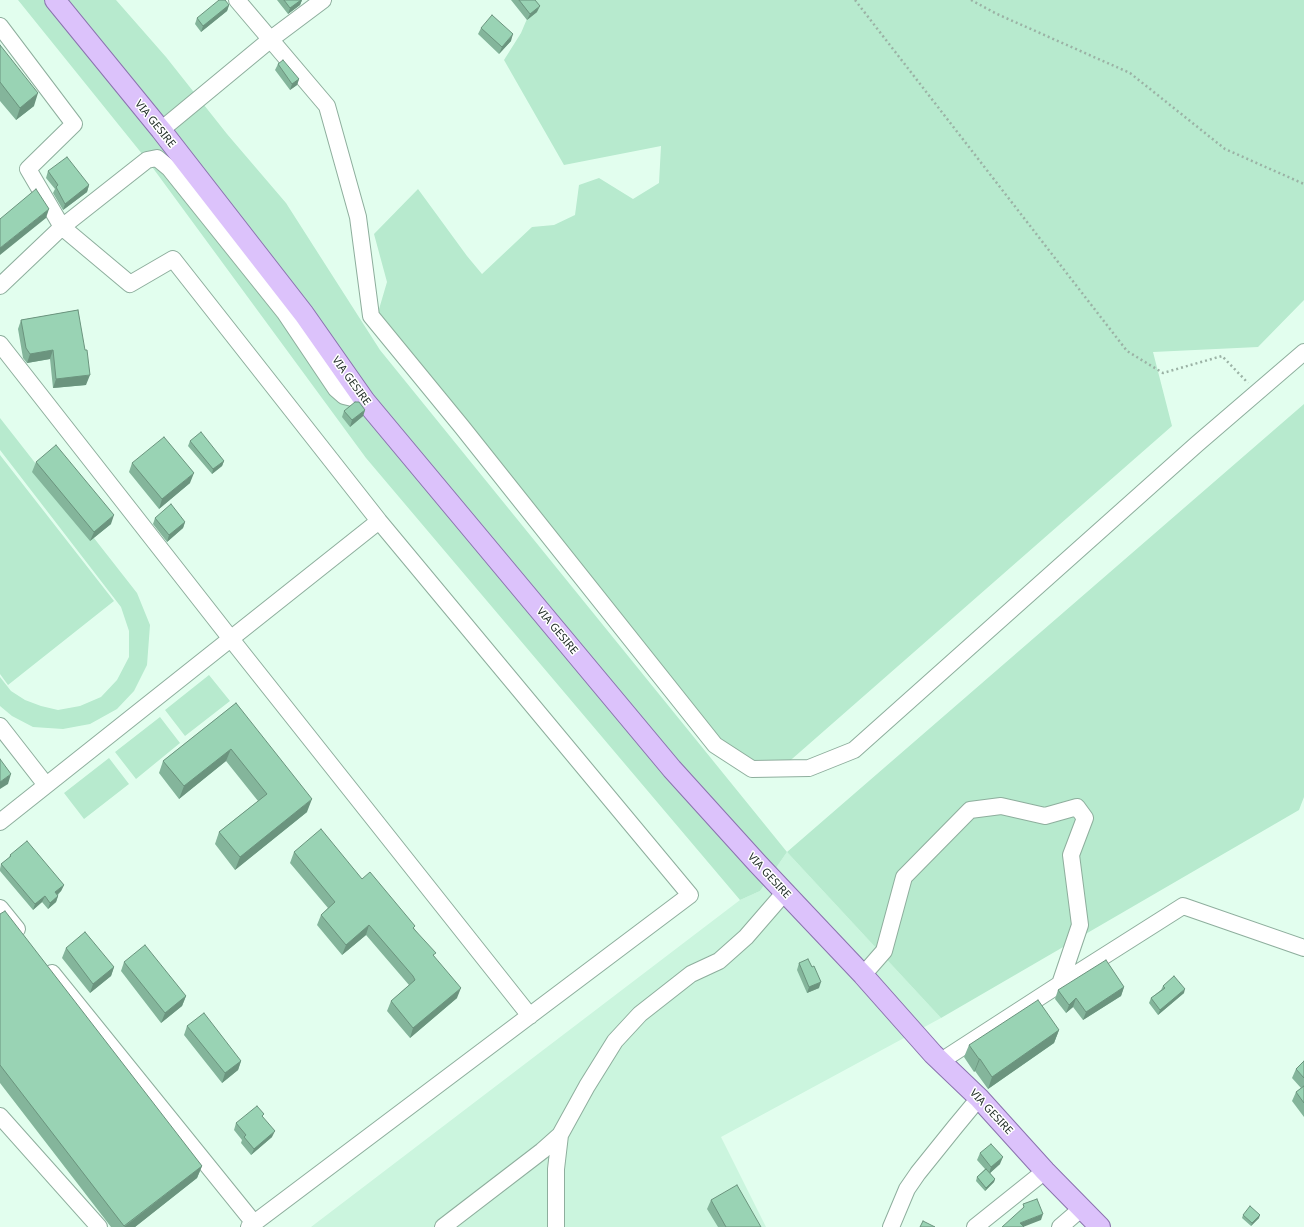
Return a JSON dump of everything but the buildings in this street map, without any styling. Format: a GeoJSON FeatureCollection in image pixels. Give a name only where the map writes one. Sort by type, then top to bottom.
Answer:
{"type":"FeatureCollection","features":[{"type":"Feature","properties":{"kind":"main road","name":"VIA GESIRE"},"geometry":{"type":"LineString","coordinates":[[55,0],[161,130],[304,314],[365,401],[672,769],[941,1061],[979,1098],[1045,1171],[1100,1227]]}},
{"type":"Feature","properties":{"kind":"street"},"geometry":{"type":"LineString","coordinates":[[237,0],[327,106],[358,218],[370,316],[467,433],[715,746],[752,769],[809,768],[854,750],[1191,449],[1304,352]]}},
{"type":"Feature","properties":{"kind":"street"},"geometry":{"type":"LineString","coordinates":[[161,130],[271,39],[323,0]]}},
{"type":"Feature","properties":{"kind":"street"},"geometry":{"type":"LineString","coordinates":[[0,26],[74,124],[28,169],[62,227],[130,284],[173,259],[379,521],[690,896],[251,1225],[45,964]]}},
{"type":"Feature","properties":{"kind":"street"},"geometry":{"type":"LineString","coordinates":[[0,286],[62,227],[147,160],[157,158],[169,168],[285,313],[336,389],[344,396],[365,401]]}},
{"type":"Feature","properties":{"kind":"street"},"geometry":{"type":"LineString","coordinates":[[0,344],[231,639],[530,1016]]}},
{"type":"Feature","properties":{"kind":"street"},"geometry":{"type":"LineString","coordinates":[[0,822],[379,521]]}},
{"type":"Feature","properties":{"kind":"street"},"geometry":{"type":"LineString","coordinates":[[0,726],[46,785]]}},
{"type":"Feature","properties":{"kind":"street"},"geometry":{"type":"LineString","coordinates":[[862,975],[884,951],[904,877],[970,810],[1001,806],[1045,816],[1077,807],[1085,818],[1071,855],[1080,925],[1060,984]]}},
{"type":"Feature","properties":{"kind":"street"},"geometry":{"type":"LineString","coordinates":[[443,1227],[542,1151],[560,1135],[587,1086],[615,1041],[640,1014],[691,974],[719,961],[746,937],[785,892]]}},
{"type":"Feature","properties":{"kind":"street"},"geometry":{"type":"LineString","coordinates":[[941,1061],[1183,906],[1304,948]]}},
{"type":"Feature","properties":{"kind":"street"},"geometry":{"type":"LineString","coordinates":[[0,908],[25,939]]}},
{"type":"Feature","properties":{"kind":"street"},"geometry":{"type":"LineString","coordinates":[[891,1227],[908,1189],[918,1173],[979,1098]]}},
{"type":"Feature","properties":{"kind":"street"},"geometry":{"type":"LineString","coordinates":[[0,1116],[99,1227]]}},
{"type":"Feature","properties":{"kind":"street"},"geometry":{"type":"LineString","coordinates":[[556,1227],[556,1169],[560,1135]]}},
{"type":"Feature","properties":{"kind":"street"},"geometry":{"type":"LineString","coordinates":[[975,1227],[1045,1171]]}},
{"type":"Feature","properties":{"kind":"street"},"geometry":{"type":"LineString","coordinates":[[1060,1227],[1082,1208]]}},
{"type":"Feature","properties":{"kind":"path"},"geometry":{"type":"LineString","coordinates":[[854,0],[1127,351],[1163,373],[1222,356],[1258,392]]}},
{"type":"Feature","properties":{"kind":"path"},"geometry":{"type":"LineString","coordinates":[[971,0],[997,14],[1130,73],[1225,149],[1304,184]]}},
{"type":"Feature","properties":{"kind":"shaded area"},"geometry":{"type":"Polygon","coordinates":[[[18,0],[116,0],[166,57],[227,134],[286,203],[380,350],[787,852],[760,891],[740,900],[366,458],[147,160],[18,0]]]}},
{"type":"Feature","properties":{"kind":"shaded area"},"geometry":{"type":"Polygon","coordinates":[[[535,0],[1304,0],[1304,300],[1258,347],[1153,352],[1172,426],[776,773],[708,739],[377,316],[387,282],[374,234],[418,189],[482,274],[532,227],[554,225],[575,215],[579,185],[599,178],[633,199],[659,183],[661,146],[564,165],[504,60],[521,33],[535,0]]]}},
{"type":"Feature","properties":{"kind":"shaded area"},"geometry":{"type":"Polygon","coordinates":[[[1304,404],[1304,797],[1299,810],[941,1018],[787,852],[1304,404]]]}},
{"type":"Feature","properties":{"kind":"shaded area"},"geometry":{"type":"Polygon","coordinates":[[[0,418],[137,593],[150,625],[147,665],[134,691],[117,709],[90,724],[63,729],[33,727],[12,716],[0,706],[0,677],[11,691],[25,700],[58,710],[80,706],[101,697],[117,680],[129,657],[129,631],[121,607],[0,450],[0,418]]]}},
{"type":"Feature","properties":{"kind":"shaded area"},"geometry":{"type":"Polygon","coordinates":[[[0,455],[114,601],[8,685],[0,674],[0,455]]]}},
{"type":"Feature","properties":{"kind":"shaded area"},"geometry":{"type":"Polygon","coordinates":[[[209,675],[230,701],[185,736],[165,710],[209,675]]]}},
{"type":"Feature","properties":{"kind":"shaded area"},"geometry":{"type":"Polygon","coordinates":[[[160,717],[180,743],[136,779],[115,752],[160,717]]]}},
{"type":"Feature","properties":{"kind":"shaded area"},"geometry":{"type":"Polygon","coordinates":[[[109,758],[129,784],[84,819],[64,793],[109,758]]]}},
{"type":"Feature","properties":{"kind":"shaded area"},"geometry":{"type":"Polygon","coordinates":[[[787,852],[941,1018],[721,1137],[766,1227],[311,1227],[740,900],[760,891],[787,852]]]}}]}
